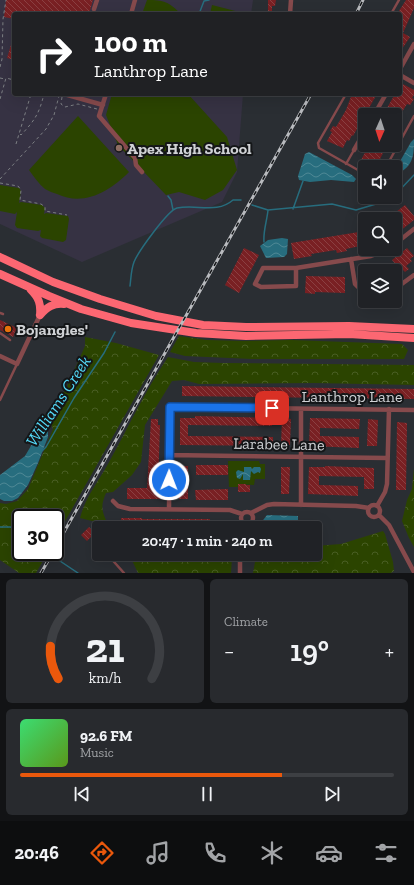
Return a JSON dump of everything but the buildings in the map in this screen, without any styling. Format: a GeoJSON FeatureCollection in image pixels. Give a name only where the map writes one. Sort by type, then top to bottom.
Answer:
{"type":"FeatureCollection","features":[{"type":"Feature","properties":{"kind":"highway"},"geometry":{"type":"LineString","coordinates":[[0,257],[53,282],[100,299],[156,316],[203,325],[246,327],[349,326],[414,328]]}},
{"type":"Feature","properties":{"kind":"highway"},"geometry":{"type":"LineString","coordinates":[[0,274],[81,309],[131,323],[196,333],[246,336],[349,334],[413,338]]}},
{"type":"Feature","properties":{"kind":"highway"},"geometry":{"type":"LineString","coordinates":[[28,287],[39,299],[41,306],[40,314]]}},
{"type":"Feature","properties":{"kind":"highway"},"geometry":{"type":"LineString","coordinates":[[40,314],[52,305],[68,304]]}},
{"type":"Feature","properties":{"kind":"street"},"geometry":{"type":"LineString","coordinates":[[94,10],[96,0]]}},
{"type":"Feature","properties":{"kind":"street"},"geometry":{"type":"LineString","coordinates":[[132,12],[135,0]]}},
{"type":"Feature","properties":{"kind":"street"},"geometry":{"type":"LineString","coordinates":[[290,12],[291,0]]}},
{"type":"Feature","properties":{"kind":"street"},"geometry":{"type":"LineString","coordinates":[[402,65],[414,44]]}},
{"type":"Feature","properties":{"kind":"street"},"geometry":{"type":"LineString","coordinates":[[402,76],[414,83]]}},
{"type":"Feature","properties":{"kind":"street"},"geometry":{"type":"LineString","coordinates":[[69,96],[102,108]]}},
{"type":"Feature","properties":{"kind":"street"},"geometry":{"type":"LineString","coordinates":[[105,96],[100,116],[135,158],[136,165],[142,172]]}},
{"type":"Feature","properties":{"kind":"street"},"geometry":{"type":"LineString","coordinates":[[378,108],[385,96]]}},
{"type":"Feature","properties":{"kind":"street"},"geometry":{"type":"LineString","coordinates":[[354,150],[358,143]]}},
{"type":"Feature","properties":{"kind":"street"},"geometry":{"type":"LineString","coordinates":[[402,238],[414,229]]}},
{"type":"Feature","properties":{"kind":"street"},"geometry":{"type":"LineString","coordinates":[[296,268],[296,286],[261,287],[255,284],[263,268],[296,268],[372,256]]}},
{"type":"Feature","properties":{"kind":"street"},"geometry":{"type":"LineString","coordinates":[[351,259],[355,284],[358,287]]}},
{"type":"Feature","properties":{"kind":"street"},"geometry":{"type":"LineString","coordinates":[[402,284],[414,275]]}},
{"type":"Feature","properties":{"kind":"street"},"geometry":{"type":"LineString","coordinates":[[0,356],[17,364],[40,314]]}},
{"type":"Feature","properties":{"kind":"street","name":"Lanthrop Lane"},"geometry":{"type":"LineString","coordinates":[[170,455],[170,407],[414,410]]}},
{"type":"Feature","properties":{"kind":"street"},"geometry":{"type":"LineString","coordinates":[[301,409],[301,505]]}},
{"type":"Feature","properties":{"kind":"street"},"geometry":{"type":"LineString","coordinates":[[377,506],[385,492],[387,484],[389,410]]}},
{"type":"Feature","properties":{"kind":"street"},"geometry":{"type":"LineString","coordinates":[[169,509],[170,455]]}},
{"type":"Feature","properties":{"kind":"street","name":"Larabee Lane"},"geometry":{"type":"LineString","coordinates":[[170,455],[387,458]]}},
{"type":"Feature","properties":{"kind":"street"},"geometry":{"type":"LineString","coordinates":[[113,501],[118,506],[130,509],[230,510],[242,514],[246,511],[251,513],[267,505],[356,506],[369,508],[372,506],[377,506]]}},
{"type":"Feature","properties":{"kind":"street"},"geometry":{"type":"LineString","coordinates":[[377,506],[380,511],[379,515],[389,525],[414,572]]}},
{"type":"Feature","properties":{"kind":"street"},"geometry":{"type":"LineString","coordinates":[[369,508],[368,514],[371,517],[375,518],[379,515]]}},
{"type":"Feature","properties":{"kind":"street"},"geometry":{"type":"LineString","coordinates":[[251,513],[253,517],[252,521]]}},
{"type":"Feature","properties":{"kind":"street"},"geometry":{"type":"LineString","coordinates":[[241,521],[242,514]]}},
{"type":"Feature","properties":{"kind":"street"},"geometry":{"type":"LineString","coordinates":[[240,561],[240,573]]}},
{"type":"Feature","properties":{"kind":"lane"},"geometry":{"type":"LineString","coordinates":[[392,12],[399,0]]}},
{"type":"Feature","properties":{"kind":"lane"},"geometry":{"type":"LineString","coordinates":[[345,96],[318,142],[318,145],[319,148],[358,170]]}},
{"type":"Feature","properties":{"kind":"lane"},"geometry":{"type":"LineString","coordinates":[[390,160],[412,123],[414,116]]}},
{"type":"Feature","properties":{"kind":"lane"},"geometry":{"type":"LineString","coordinates":[[346,164],[354,150]]}},
{"type":"Feature","properties":{"kind":"lane"},"geometry":{"type":"LineString","coordinates":[[0,333],[10,340]]}},
{"type":"Feature","properties":{"kind":"lane"},"geometry":{"type":"LineString","coordinates":[[0,400],[17,364]]}},
{"type":"Feature","properties":{"kind":"lane"},"geometry":{"type":"LineString","coordinates":[[113,561],[124,573]]}},
{"type":"Feature","properties":{"kind":"path"},"geometry":{"type":"LineString","coordinates":[[0,67],[2,59],[3,18],[6,0]]}},
{"type":"Feature","properties":{"kind":"path"},"geometry":{"type":"LineString","coordinates":[[0,78],[12,80]]}},
{"type":"Feature","properties":{"kind":"path"},"geometry":{"type":"LineString","coordinates":[[0,99],[6,79]]}},
{"type":"Feature","properties":{"kind":"path"},"geometry":{"type":"LineString","coordinates":[[16,144],[30,96]]}},
{"type":"Feature","properties":{"kind":"path"},"geometry":{"type":"LineString","coordinates":[[19,134],[21,135],[36,119],[41,108],[44,96]]}},
{"type":"Feature","properties":{"kind":"path"},"geometry":{"type":"LineString","coordinates":[[0,179],[46,129],[54,115],[59,96]]}},
{"type":"Feature","properties":{"kind":"path"},"geometry":{"type":"LineString","coordinates":[[63,96],[61,101],[62,106],[65,107],[83,105],[102,108]]}},
{"type":"Feature","properties":{"kind":"path"},"geometry":{"type":"LineString","coordinates":[[0,183],[18,186],[21,190],[20,200],[41,204],[45,207],[45,211],[68,215]]}},
{"type":"Feature","properties":{"kind":"shaded area","name":"Apex High School"},"geometry":{"type":"Polygon","coordinates":[[[0,0],[253,0],[251,12],[12,12],[12,96],[243,96],[237,172],[222,202],[82,262],[0,224],[0,0]]]}},
{"type":"Feature","properties":{"kind":"green space"},"geometry":{"type":"Polygon","coordinates":[[[147,0],[158,0],[166,2],[179,12],[143,12],[147,0]]]}},
{"type":"Feature","properties":{"kind":"green space"},"geometry":{"type":"Polygon","coordinates":[[[212,5],[239,12],[210,12],[212,5]]]}},
{"type":"Feature","properties":{"kind":"green space"},"geometry":{"type":"Polygon","coordinates":[[[111,96],[190,96],[227,137],[237,170],[223,190],[205,200],[179,192],[166,195],[118,145],[106,115],[111,96]]]}},
{"type":"Feature","properties":{"kind":"green space"},"geometry":{"type":"Polygon","coordinates":[[[78,116],[129,172],[105,191],[87,198],[77,199],[67,198],[45,189],[29,170],[78,116]]]}},
{"type":"Feature","properties":{"kind":"green space"},"geometry":{"type":"Polygon","coordinates":[[[0,185],[19,188],[21,191],[19,203],[42,205],[45,208],[44,214],[68,216],[69,219],[66,240],[63,242],[42,238],[40,236],[41,230],[38,231],[17,228],[15,225],[17,212],[15,214],[0,211],[0,185]]]}},
{"type":"Feature","properties":{"kind":"green space"},"geometry":{"type":"Polygon","coordinates":[[[179,336],[207,340],[291,340],[402,344],[408,350],[404,359],[252,359],[185,356],[170,352],[179,336]]]}},
{"type":"Feature","properties":{"kind":"green space"},"geometry":{"type":"Polygon","coordinates":[[[85,337],[116,343],[159,355],[64,523],[64,509],[12,509],[12,561],[43,561],[36,573],[19,573],[0,560],[0,503],[6,504],[17,501],[28,489],[53,429],[51,424],[43,418],[66,389],[85,346],[85,337]]]}},
{"type":"Feature","properties":{"kind":"green space"},"geometry":{"type":"Polygon","coordinates":[[[168,357],[194,362],[223,363],[414,365],[414,385],[314,383],[199,384],[184,380],[172,381],[145,425],[141,462],[132,475],[113,492],[106,493],[102,509],[106,521],[92,521],[80,518],[88,497],[108,464],[152,383],[168,357]]]}},
{"type":"Feature","properties":{"kind":"green space"},"geometry":{"type":"Polygon","coordinates":[[[228,461],[259,461],[260,464],[265,464],[265,479],[255,479],[254,485],[238,484],[238,487],[229,487],[228,461]]]}},
{"type":"Feature","properties":{"kind":"green space"},"geometry":{"type":"Polygon","coordinates":[[[414,468],[414,547],[402,521],[407,500],[412,489],[414,468]]]}},
{"type":"Feature","properties":{"kind":"green space"},"geometry":{"type":"Polygon","coordinates":[[[383,531],[393,562],[394,571],[391,573],[253,573],[255,562],[259,561],[322,561],[322,545],[341,544],[383,531]]]}},
{"type":"Feature","properties":{"kind":"green space"},"geometry":{"type":"Polygon","coordinates":[[[132,561],[175,561],[232,561],[231,573],[138,573],[132,561]]]}},
{"type":"Feature","properties":{"kind":"water"},"geometry":{"type":"Polygon","coordinates":[[[414,139],[413,156],[409,165],[402,171],[402,160],[401,160],[414,139]]]}},
{"type":"Feature","properties":{"kind":"water"},"geometry":{"type":"Polygon","coordinates":[[[309,152],[352,175],[356,179],[354,182],[331,180],[310,182],[299,180],[298,176],[305,154],[309,152]]]}},
{"type":"Feature","properties":{"kind":"water"},"geometry":{"type":"Polygon","coordinates":[[[282,238],[288,239],[287,254],[284,257],[266,258],[260,246],[268,240],[282,238]]]}},
{"type":"Feature","properties":{"kind":"water"},"geometry":{"type":"Polygon","coordinates":[[[45,426],[48,427],[48,437],[28,485],[18,498],[12,501],[4,501],[0,499],[0,475],[25,456],[41,429],[45,426]]]}},
{"type":"Feature","properties":{"kind":"water"},"geometry":{"type":"Polygon","coordinates":[[[244,467],[251,467],[252,469],[254,467],[260,467],[261,469],[260,473],[258,472],[254,474],[251,471],[250,480],[243,480],[243,474],[240,479],[237,478],[236,472],[238,470],[244,472],[244,467]]]}},
{"type":"Feature","properties":{"kind":"water"},"geometry":{"type":"Polygon","coordinates":[[[267,515],[298,516],[298,521],[262,521],[267,515]]]}},
{"type":"Feature","properties":{"kind":"waterway","name":"Williams Creek"},"geometry":{"type":"LineString","coordinates":[[200,12],[204,1],[209,0]]}},
{"type":"Feature","properties":{"kind":"waterway"},"geometry":{"type":"LineString","coordinates":[[402,188],[414,175]]}},
{"type":"Feature","properties":{"kind":"waterway"},"geometry":{"type":"LineString","coordinates":[[293,209],[303,181]]}},
{"type":"Feature","properties":{"kind":"waterway","name":"Williams Creek"},"geometry":{"type":"LineString","coordinates":[[168,196],[171,200],[173,210]]}},
{"type":"Feature","properties":{"kind":"waterway","name":"Williams Creek"},"geometry":{"type":"LineString","coordinates":[[130,286],[134,262],[147,241],[173,210],[184,207],[214,208],[220,207],[233,200],[241,200]]}},
{"type":"Feature","properties":{"kind":"waterway"},"geometry":{"type":"LineString","coordinates":[[252,205],[268,210],[332,204],[356,210],[376,204]]}},
{"type":"Feature","properties":{"kind":"waterway"},"geometry":{"type":"LineString","coordinates":[[264,242],[268,210]]}},
{"type":"Feature","properties":{"kind":"waterway","name":"Williams Creek"},"geometry":{"type":"LineString","coordinates":[[42,451],[46,447],[74,398],[104,353],[115,332]]}},
{"type":"Feature","properties":{"kind":"waterway"},"geometry":{"type":"LineString","coordinates":[[0,527],[12,527]]}},
{"type":"Feature","properties":{"kind":"waterway"},"geometry":{"type":"LineString","coordinates":[[60,561],[78,573]]}},
{"type":"Feature","properties":{"kind":"railway"},"geometry":{"type":"LineString","coordinates":[[357,12],[363,0]]}},
{"type":"Feature","properties":{"kind":"railway"},"geometry":{"type":"LineString","coordinates":[[64,532],[310,96]]}},
{"type":"Feature","properties":{"kind":"railway"},"geometry":{"type":"LineString","coordinates":[[41,573],[48,561]]}},
{"type":"Feature","properties":{"kind":"place","name":"Apex High School"},"geometry":{"type":"Point","coordinates":[119,148]}},
{"type":"Feature","properties":{"kind":"place","name":"Bojangles'"},"geometry":{"type":"Point","coordinates":[8,329]}},
{"type":"Feature","properties":{"kind":"route"},"geometry":{"type":"LineString","coordinates":[[169,480],[170,407],[272,408]]}}]}
